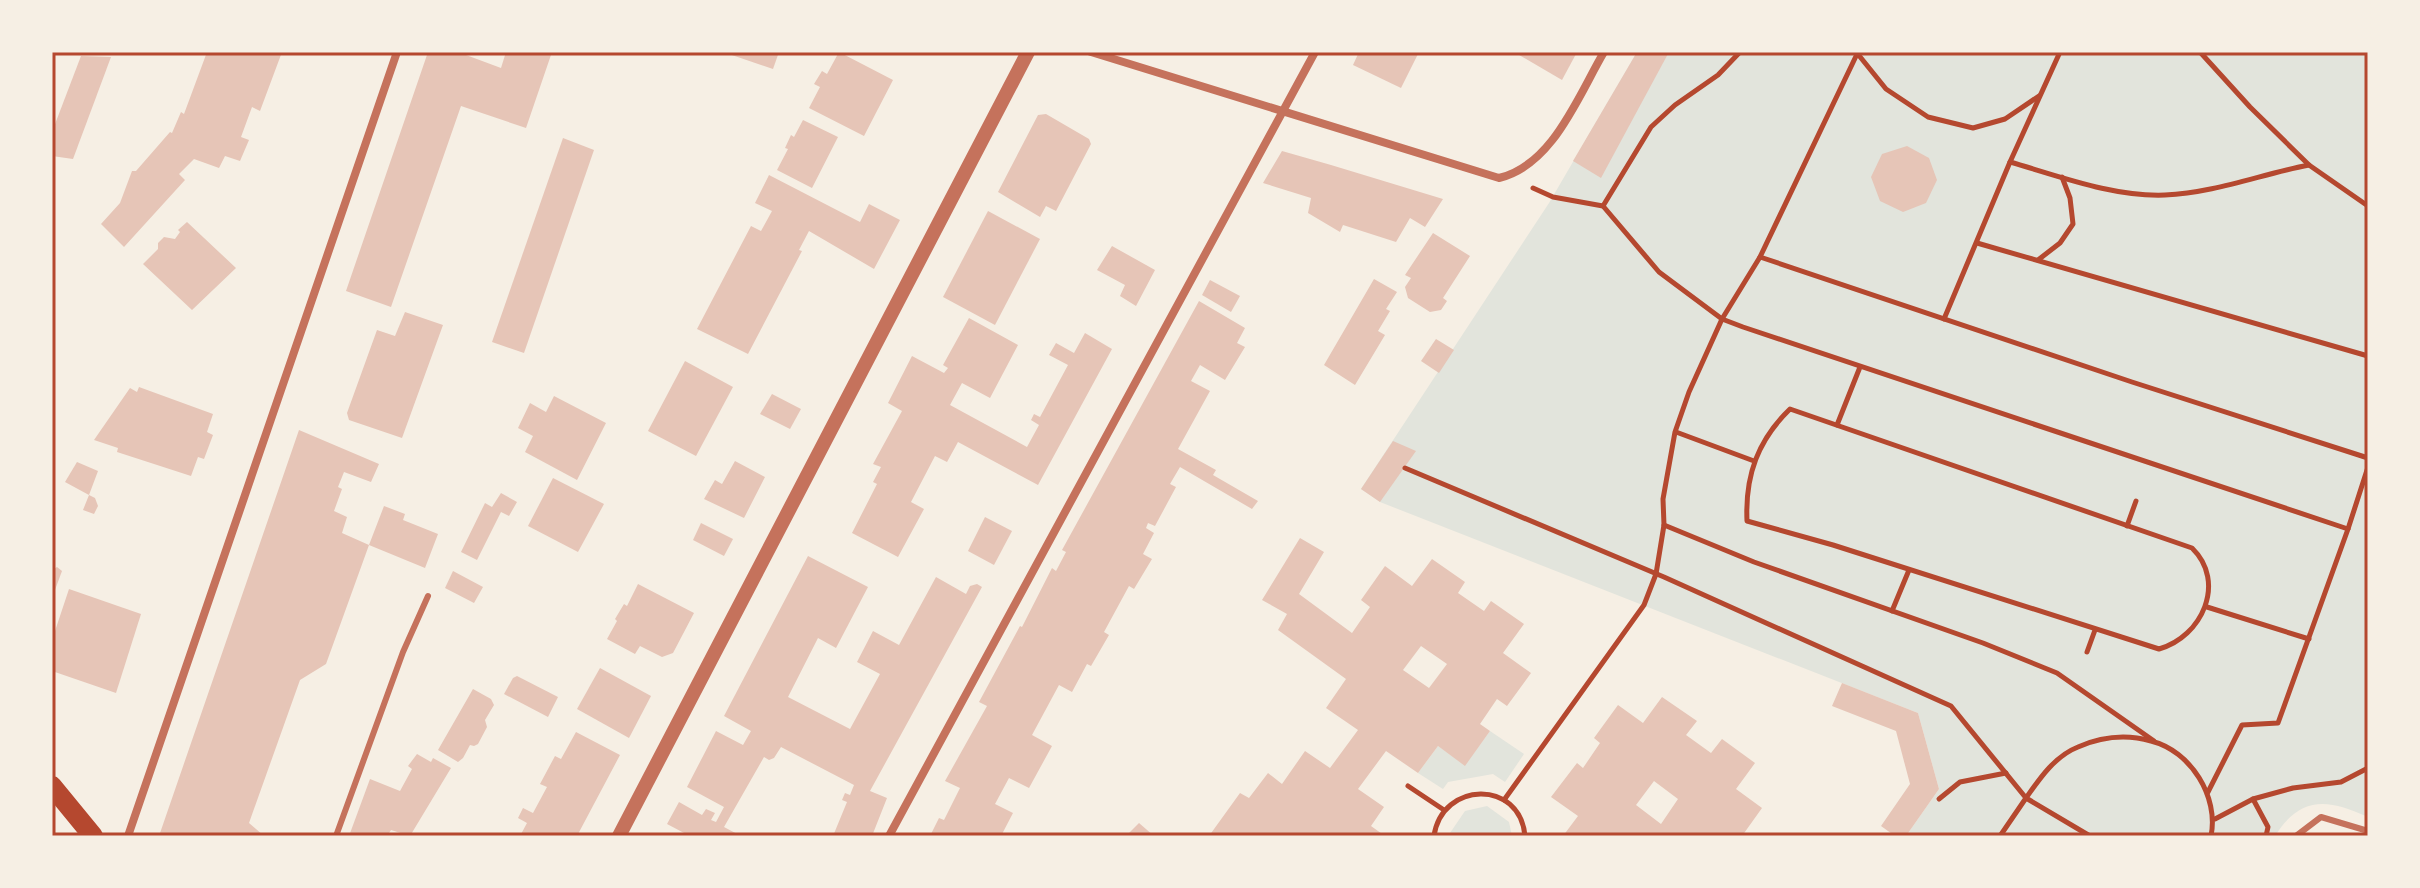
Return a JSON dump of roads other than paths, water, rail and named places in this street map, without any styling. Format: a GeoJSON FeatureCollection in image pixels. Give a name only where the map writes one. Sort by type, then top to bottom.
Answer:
{"type":"FeatureCollection","features":[{"type":"Feature","properties":{"kind":"main road"},"geometry":{"type":"LineString","coordinates":[[52,786],[93,836]]}},
{"type":"Feature","properties":{"kind":"street"},"geometry":{"type":"LineString","coordinates":[[128,836],[397,52]]}},
{"type":"Feature","properties":{"kind":"street"},"geometry":{"type":"LineString","coordinates":[[619,836],[1028,52]]}},
{"type":"Feature","properties":{"kind":"street"},"geometry":{"type":"LineString","coordinates":[[1091,52],[1499,178],[1518,172],[1550,145],[1604,52]]}},
{"type":"Feature","properties":{"kind":"street"},"geometry":{"type":"LineString","coordinates":[[889,836],[1315,52]]}},
{"type":"Feature","properties":{"kind":"lane"},"geometry":{"type":"LineString","coordinates":[[336,836],[403,652],[428,596]]}},
{"type":"Feature","properties":{"kind":"lane"},"geometry":{"type":"LineString","coordinates":[[2296,836],[2321,817],[2368,831]]}}]}
